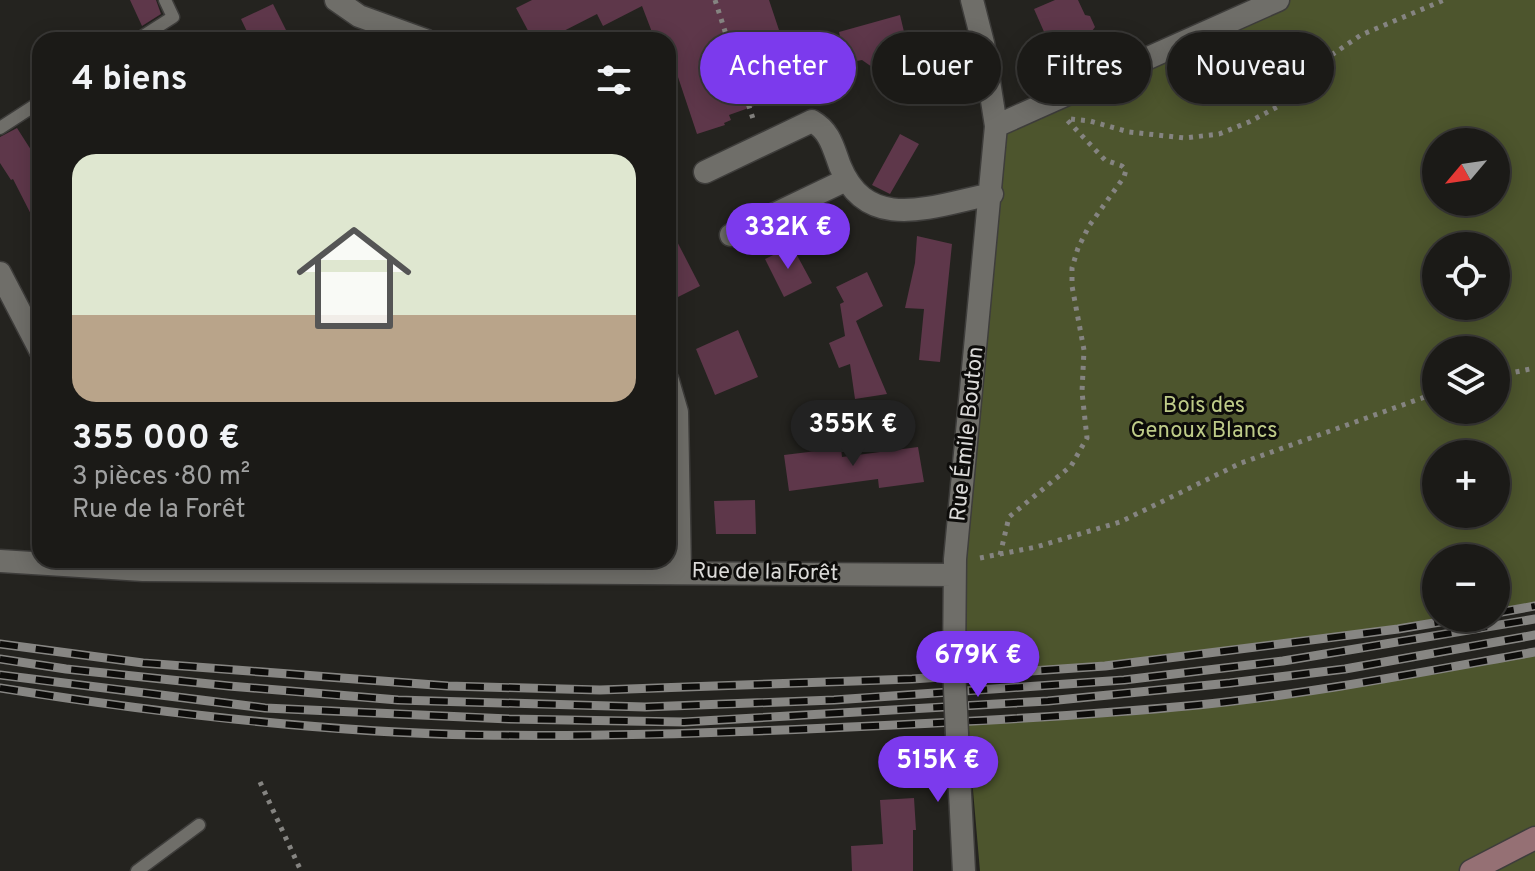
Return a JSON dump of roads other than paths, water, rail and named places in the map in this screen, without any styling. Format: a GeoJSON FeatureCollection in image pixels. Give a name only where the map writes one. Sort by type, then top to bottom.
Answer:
{"type":"FeatureCollection","features":[{"type":"Feature","properties":{"kind":"main road"},"geometry":{"type":"LineString","coordinates":[[1471,871],[1535,838]]}},
{"type":"Feature","properties":{"kind":"street"},"geometry":{"type":"LineString","coordinates":[[336,0],[359,16],[403,32]]}},
{"type":"Feature","properties":{"kind":"street","name":"Rue Émile Bouton"},"geometry":{"type":"LineString","coordinates":[[964,871],[954,666],[954,567],[992,194],[996,126],[983,43],[972,0]]}},
{"type":"Feature","properties":{"kind":"street"},"geometry":{"type":"LineString","coordinates":[[996,126],[1060,109],[1278,0]]}},
{"type":"Feature","properties":{"kind":"street"},"geometry":{"type":"LineString","coordinates":[[705,172],[812,121],[825,129],[846,180],[857,195],[873,206],[892,210],[917,208],[992,194]]}},
{"type":"Feature","properties":{"kind":"street"},"geometry":{"type":"LineString","coordinates":[[731,235],[846,180]]}},
{"type":"Feature","properties":{"kind":"street"},"geometry":{"type":"LineString","coordinates":[[0,273],[32,335]]}},
{"type":"Feature","properties":{"kind":"street"},"geometry":{"type":"LineString","coordinates":[[676,409],[680,572]]}},
{"type":"Feature","properties":{"kind":"street","name":"Rue de la Forêt"},"geometry":{"type":"LineString","coordinates":[[0,561],[32,562]]}},
{"type":"Feature","properties":{"kind":"street","name":"Rue de la Forêt"},"geometry":{"type":"LineString","coordinates":[[374,568],[680,572],[954,567]]}},
{"type":"Feature","properties":{"kind":"lane"},"geometry":{"type":"LineString","coordinates":[[150,32],[173,17],[165,0]]}},
{"type":"Feature","properties":{"kind":"lane"},"geometry":{"type":"LineString","coordinates":[[0,128],[32,107]]}},
{"type":"Feature","properties":{"kind":"lane"},"geometry":{"type":"LineString","coordinates":[[137,871],[199,825]]}},
{"type":"Feature","properties":{"kind":"railway"},"geometry":{"type":"LineString","coordinates":[[1510,610],[1535,606]]}},
{"type":"Feature","properties":{"kind":"railway"},"geometry":{"type":"LineString","coordinates":[[0,659],[229,686],[398,700],[645,707],[834,700],[1124,680],[1283,661],[1535,619]]}},
{"type":"Feature","properties":{"kind":"railway"},"geometry":{"type":"LineString","coordinates":[[0,644],[143,663],[448,686],[600,690],[912,679],[1105,666],[1422,625]]}},
{"type":"Feature","properties":{"kind":"railway"},"geometry":{"type":"LineString","coordinates":[[0,675],[265,708],[509,719],[684,722],[1048,701],[1230,683],[1345,669],[1535,635]]}},
{"type":"Feature","properties":{"kind":"railway"},"geometry":{"type":"LineString","coordinates":[[0,688],[178,713],[358,730],[478,735],[664,734],[981,721],[1198,705],[1325,689],[1535,652]]}},
{"type":"Feature","properties":{"kind":"park label","name":"Bois des Genoux Blancs"},"geometry":{"type":"Point","coordinates":[1204,418]}}]}
